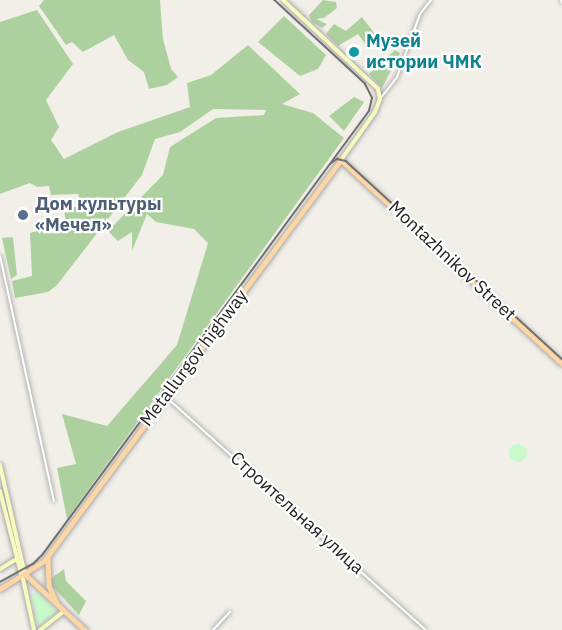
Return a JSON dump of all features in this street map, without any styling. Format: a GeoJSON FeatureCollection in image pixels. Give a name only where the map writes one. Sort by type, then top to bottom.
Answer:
{"type":"FeatureCollection","features":[{"type":"Feature","properties":{"kind":"main road"},"geometry":{"type":"LineString","coordinates":[[283,0],[366,75],[378,89],[380,99]]}},
{"type":"Feature","properties":{"kind":"main road","name":"Metallurgov highway"},"geometry":{"type":"LineString","coordinates":[[0,589],[24,577],[49,554],[341,160],[375,112],[380,99]]}},
{"type":"Feature","properties":{"kind":"main road","name":"Montazhnikov Street"},"geometry":{"type":"LineString","coordinates":[[341,160],[562,363]]}},
{"type":"Feature","properties":{"kind":"main road"},"geometry":{"type":"LineString","coordinates":[[0,465],[18,560]]}},
{"type":"Feature","properties":{"kind":"main road"},"geometry":{"type":"LineString","coordinates":[[0,491],[2,507],[24,577],[34,630]]}},
{"type":"Feature","properties":{"kind":"main road"},"geometry":{"type":"LineString","coordinates":[[2,507],[9,506]]}},
{"type":"Feature","properties":{"kind":"main road"},"geometry":{"type":"LineString","coordinates":[[49,554],[49,586],[62,609]]}},
{"type":"Feature","properties":{"kind":"main road"},"geometry":{"type":"LineString","coordinates":[[0,568],[18,560]]}},
{"type":"Feature","properties":{"kind":"main road"},"geometry":{"type":"LineString","coordinates":[[24,577],[85,630]]}},
{"type":"Feature","properties":{"kind":"main road"},"geometry":{"type":"LineString","coordinates":[[40,630],[62,609]]}},
{"type":"Feature","properties":{"kind":"street"},"geometry":{"type":"LineString","coordinates":[[380,99],[397,77],[420,14],[431,0]]}},
{"type":"Feature","properties":{"kind":"street"},"geometry":{"type":"LineString","coordinates":[[0,256],[54,501]]}},
{"type":"Feature","properties":{"kind":"street","name":"Строительная улица"},"geometry":{"type":"LineString","coordinates":[[166,397],[426,630]]}},
{"type":"Feature","properties":{"kind":"street"},"geometry":{"type":"LineString","coordinates":[[213,630],[230,612]]}},
{"type":"Feature","properties":{"kind":"green space"},"geometry":{"type":"Polygon","coordinates":[[[44,0],[160,0],[163,39],[171,69],[178,77],[167,85],[149,89],[144,72],[128,60],[114,35],[83,52],[72,42],[66,45],[39,6],[44,0]]]}},
{"type":"Feature","properties":{"kind":"green space"},"geometry":{"type":"Polygon","coordinates":[[[323,0],[336,2],[337,8],[324,18],[316,19],[327,24],[322,28],[312,22],[309,15],[323,0]]]}},
{"type":"Feature","properties":{"kind":"green space"},"geometry":{"type":"Polygon","coordinates":[[[37,10],[73,64],[46,100],[59,127],[51,140],[64,159],[118,132],[190,107],[187,83],[211,75],[248,45],[300,94],[282,104],[313,113],[344,138],[67,519],[57,468],[76,464],[62,414],[107,426],[177,345],[208,243],[194,229],[156,222],[147,214],[132,251],[132,232],[118,241],[108,231],[163,175],[170,147],[216,118],[264,115],[266,110],[213,109],[180,132],[155,139],[142,175],[57,285],[48,292],[15,298],[12,281],[32,276],[30,233],[66,223],[64,209],[81,206],[78,194],[51,195],[49,186],[37,187],[30,183],[0,194],[0,22],[37,10]]]}},
{"type":"Feature","properties":{"kind":"green space"},"geometry":{"type":"Polygon","coordinates":[[[284,16],[326,55],[318,69],[300,76],[258,42],[284,16]]]}},
{"type":"Feature","properties":{"kind":"green space"},"geometry":{"type":"Polygon","coordinates":[[[362,17],[375,34],[369,41],[369,49],[358,34],[338,46],[326,34],[334,24],[346,31],[362,17]]]}},
{"type":"Feature","properties":{"kind":"green space"},"geometry":{"type":"Polygon","coordinates":[[[395,50],[400,53],[382,88],[369,74],[395,50]]]}},
{"type":"Feature","properties":{"kind":"green space"},"geometry":{"type":"Polygon","coordinates":[[[354,97],[364,102],[344,131],[329,116],[354,97]]]}},
{"type":"Feature","properties":{"kind":"green space"},"geometry":{"type":"Polygon","coordinates":[[[13,237],[17,275],[11,279],[2,238],[13,237]]]}},
{"type":"Feature","properties":{"kind":"green space"},"geometry":{"type":"Polygon","coordinates":[[[518,444],[524,447],[527,453],[524,459],[518,462],[512,459],[509,453],[512,447],[518,444]]]}},
{"type":"Feature","properties":{"kind":"green space"},"geometry":{"type":"Polygon","coordinates":[[[64,569],[66,581],[86,601],[79,615],[52,586],[50,579],[64,569]]]}},
{"type":"Feature","properties":{"kind":"green space"},"geometry":{"type":"Polygon","coordinates":[[[38,593],[58,612],[38,626],[31,594],[38,593]]]}},
{"type":"Feature","properties":{"kind":"tram line"},"geometry":{"type":"LineString","coordinates":[[0,582],[33,564],[43,554],[369,111],[372,98],[365,84],[274,0]]}},
{"type":"Feature","properties":{"kind":"tram line"},"geometry":{"type":"LineString","coordinates":[[330,164],[337,159],[346,161],[562,359]]}},
{"type":"Feature","properties":{"kind":"place","name":"Музей истории ЧМК"},"geometry":{"type":"Point","coordinates":[354,52]}},
{"type":"Feature","properties":{"kind":"place","name":"Дом культуры «Мечел»"},"geometry":{"type":"Point","coordinates":[23,215]}}]}
